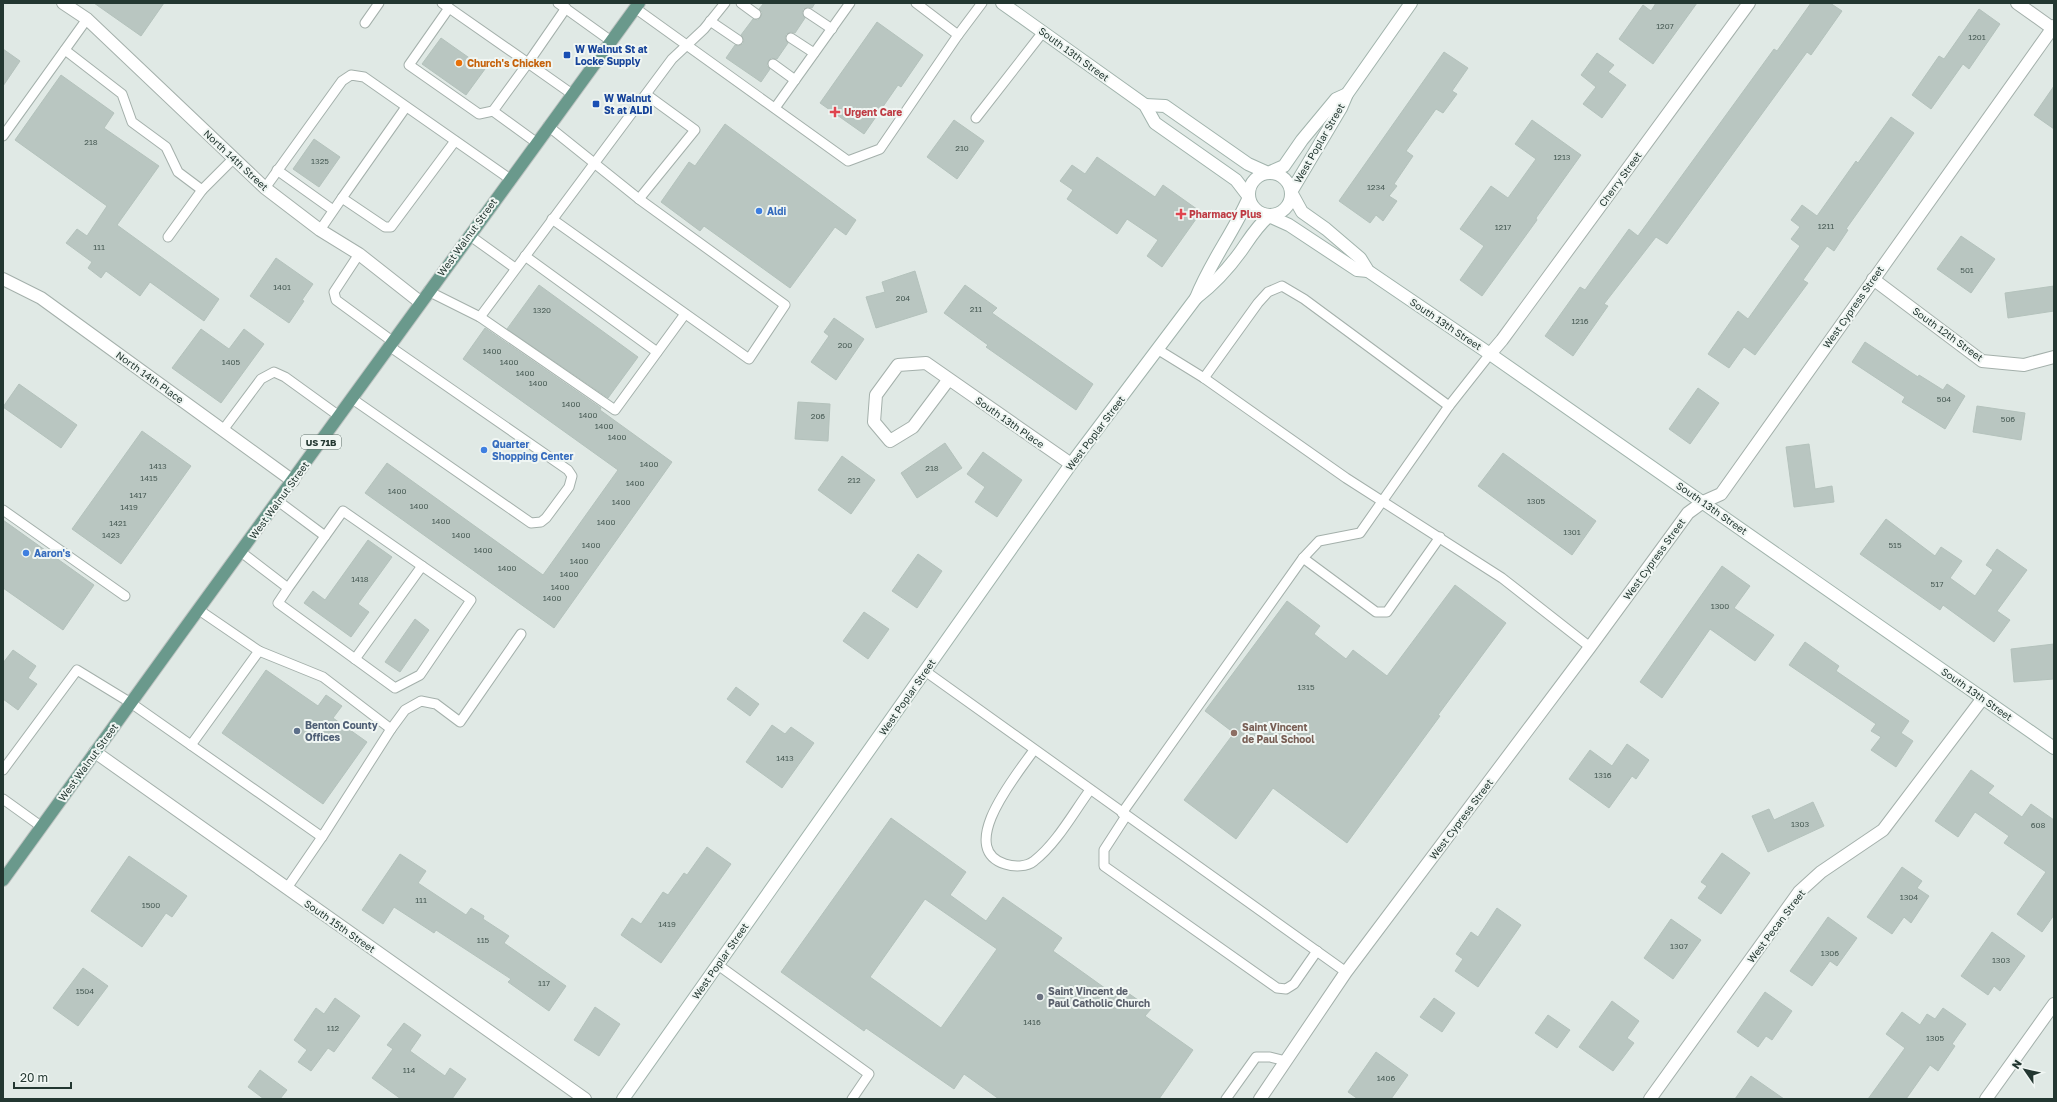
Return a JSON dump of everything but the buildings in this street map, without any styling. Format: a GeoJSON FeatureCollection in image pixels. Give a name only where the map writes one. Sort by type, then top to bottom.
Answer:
{"type":"FeatureCollection","features":[{"type":"Feature","properties":{"kind":"main road","name":"West Walnut Street"},"geometry":{"type":"LineString","coordinates":[[3,880],[293,481],[390,343],[637,6]]}},
{"type":"Feature","properties":{"kind":"street","name":"North 14th Street"},"geometry":{"type":"LineString","coordinates":[[63,3],[86,19],[265,188],[320,230],[359,254],[420,302]]}},
{"type":"Feature","properties":{"kind":"street","name":"South 13th Street"},"geometry":{"type":"LineString","coordinates":[[1002,3],[1145,105],[1155,123],[1236,180],[1249,197]]}},
{"type":"Feature","properties":{"kind":"street","name":"West Poplar Street"},"geometry":{"type":"LineString","coordinates":[[1291,192],[1341,108],[1347,94],[1411,3]]}},
{"type":"Feature","properties":{"kind":"street","name":"Cherry Street"},"geometry":{"type":"LineString","coordinates":[[1490,354],[1507,334],[1749,3]]}},
{"type":"Feature","properties":{"kind":"street"},"geometry":{"type":"LineString","coordinates":[[2017,3],[2053,27]]}},
{"type":"Feature","properties":{"kind":"street","name":"West Cypress Street"},"geometry":{"type":"LineString","coordinates":[[1260,1099],[1346,972],[1590,647],[1688,513],[1703,502],[1721,494],[2053,27]]}},
{"type":"Feature","properties":{"kind":"street","name":"West Poplar Street"},"geometry":{"type":"LineString","coordinates":[[1268,173],[1284,166],[1302,140],[1336,99],[1347,94]]}},
{"type":"Feature","properties":{"kind":"street"},"geometry":{"type":"LineString","coordinates":[[1145,105],[1165,106],[1248,164],[1268,173],[1281,176],[1290,186],[1291,199],[1283,211],[1269,216],[1256,210],[1249,197],[1249,190],[1256,179],[1268,173]]}},
{"type":"Feature","properties":{"kind":"street","name":"South 13th Street"},"geometry":{"type":"LineString","coordinates":[[1291,192],[1302,212],[1326,229],[1360,258],[1368,271],[1703,502],[2054,748]]}},
{"type":"Feature","properties":{"kind":"street","name":"West Poplar Street"},"geometry":{"type":"LineString","coordinates":[[1196,298],[1202,282],[1239,219],[1249,197]]}},
{"type":"Feature","properties":{"kind":"street","name":"South 13th Street"},"geometry":{"type":"LineString","coordinates":[[1269,216],[1289,225],[1324,250],[1357,270],[1368,271]]}},
{"type":"Feature","properties":{"kind":"street","name":"West Poplar Street"},"geometry":{"type":"LineString","coordinates":[[623,1099],[1071,464],[1196,298],[1213,285],[1240,252],[1257,226],[1269,216]]}},
{"type":"Feature","properties":{"kind":"street","name":"North 14th Place"},"geometry":{"type":"LineString","coordinates":[[3,279],[41,298],[293,481]]}},
{"type":"Feature","properties":{"kind":"street","name":"South 12th Street"},"geometry":{"type":"LineString","coordinates":[[1873,279],[1982,361],[2024,365],[2054,357]]}},
{"type":"Feature","properties":{"kind":"street","name":"South 13th Place"},"geometry":{"type":"LineString","coordinates":[[950,379],[913,427],[890,441],[874,422],[876,395],[898,365],[926,363],[950,379],[1071,464]]}},
{"type":"Feature","properties":{"kind":"street","name":"West Pecan Street"},"geometry":{"type":"LineString","coordinates":[[1650,1099],[1799,892],[1821,872],[1883,830],[1983,698]]}},
{"type":"Feature","properties":{"kind":"street","name":"South 15th Street"},"geometry":{"type":"LineString","coordinates":[[95,752],[586,1099]]}},
{"type":"Feature","properties":{"kind":"street"},"geometry":{"type":"LineString","coordinates":[[1986,1099],[2054,1004]]}},
{"type":"Feature","properties":{"kind":"lane"},"geometry":{"type":"LineString","coordinates":[[365,23],[379,3]]}},
{"type":"Feature","properties":{"kind":"lane"},"geometry":{"type":"LineString","coordinates":[[480,317],[672,59],[710,21],[725,3]]}},
{"type":"Feature","properties":{"kind":"lane"},"geometry":{"type":"LineString","coordinates":[[741,3],[756,14]]}},
{"type":"Feature","properties":{"kind":"lane"},"geometry":{"type":"LineString","coordinates":[[775,108],[849,3]]}},
{"type":"Feature","properties":{"kind":"lane"},"geometry":{"type":"LineString","coordinates":[[916,3],[958,35]]}},
{"type":"Feature","properties":{"kind":"lane"},"geometry":{"type":"LineString","coordinates":[[637,6],[848,161],[880,149],[958,35],[982,3]]}},
{"type":"Feature","properties":{"kind":"lane"},"geometry":{"type":"LineString","coordinates":[[572,94],[528,63],[446,5],[409,65],[479,114],[493,111],[528,63],[562,6],[611,41]]}},
{"type":"Feature","properties":{"kind":"lane"},"geometry":{"type":"LineString","coordinates":[[808,13],[832,29]]}},
{"type":"Feature","properties":{"kind":"lane"},"geometry":{"type":"LineString","coordinates":[[3,136],[86,19]]}},
{"type":"Feature","properties":{"kind":"lane"},"geometry":{"type":"LineString","coordinates":[[710,21],[738,40]]}},
{"type":"Feature","properties":{"kind":"lane"},"geometry":{"type":"LineString","coordinates":[[976,118],[1043,32]]}},
{"type":"Feature","properties":{"kind":"lane"},"geometry":{"type":"LineString","coordinates":[[791,38],[814,53]]}},
{"type":"Feature","properties":{"kind":"lane"},"geometry":{"type":"LineString","coordinates":[[65,50],[122,94],[132,122],[166,147],[178,172],[202,190]]}},
{"type":"Feature","properties":{"kind":"lane"},"geometry":{"type":"LineString","coordinates":[[773,64],[795,80]]}},
{"type":"Feature","properties":{"kind":"lane"},"geometry":{"type":"LineString","coordinates":[[265,188],[342,81],[351,75],[364,77],[510,179]]}},
{"type":"Feature","properties":{"kind":"lane"},"geometry":{"type":"LineString","coordinates":[[639,199],[695,130],[646,95]]}},
{"type":"Feature","properties":{"kind":"lane"},"geometry":{"type":"LineString","coordinates":[[320,230],[406,107]]}},
{"type":"Feature","properties":{"kind":"lane"},"geometry":{"type":"LineString","coordinates":[[493,111],[537,142]]}},
{"type":"Feature","properties":{"kind":"lane"},"geometry":{"type":"LineString","coordinates":[[548,126],[639,199],[785,305],[749,359],[552,219]]}},
{"type":"Feature","properties":{"kind":"lane"},"geometry":{"type":"LineString","coordinates":[[342,198],[385,227],[391,226],[455,141]]}},
{"type":"Feature","properties":{"kind":"lane"},"geometry":{"type":"LineString","coordinates":[[168,237],[202,190],[234,158]]}},
{"type":"Feature","properties":{"kind":"lane"},"geometry":{"type":"LineString","coordinates":[[277,170],[333,210]]}},
{"type":"Feature","properties":{"kind":"lane"},"geometry":{"type":"LineString","coordinates":[[469,235],[515,268]]}},
{"type":"Feature","properties":{"kind":"lane"},"geometry":{"type":"LineString","coordinates":[[351,398],[531,523],[541,522],[546,518],[569,487],[572,476],[568,470],[390,343],[336,300],[334,292],[359,254]]}},
{"type":"Feature","properties":{"kind":"lane"},"geometry":{"type":"LineString","coordinates":[[525,256],[657,352]]}},
{"type":"Feature","properties":{"kind":"lane"},"geometry":{"type":"LineString","coordinates":[[1204,378],[1258,303],[1268,292],[1282,286],[1304,300],[1449,406]]}},
{"type":"Feature","properties":{"kind":"lane"},"geometry":{"type":"LineString","coordinates":[[428,291],[480,317],[615,410],[685,314]]}},
{"type":"Feature","properties":{"kind":"lane"},"geometry":{"type":"LineString","coordinates":[[1157,349],[1204,378],[1282,434],[1382,501],[1502,578],[1590,647]]}},
{"type":"Feature","properties":{"kind":"lane"},"geometry":{"type":"LineString","coordinates":[[1316,951],[1294,984],[1286,989],[1277,988],[1104,866],[1104,850],[1124,814],[1303,558],[1319,541],[1360,533],[1449,406],[1490,354]]}},
{"type":"Feature","properties":{"kind":"lane"},"geometry":{"type":"LineString","coordinates":[[223,430],[262,379],[274,372],[285,377],[339,416]]}},
{"type":"Feature","properties":{"kind":"lane"},"geometry":{"type":"LineString","coordinates":[[278,501],[325,536]]}},
{"type":"Feature","properties":{"kind":"lane"},"geometry":{"type":"LineString","coordinates":[[3,510],[126,596]]}},
{"type":"Feature","properties":{"kind":"lane"},"geometry":{"type":"LineString","coordinates":[[343,511],[422,566],[471,600],[420,675],[395,688],[278,603],[343,511]]}},
{"type":"Feature","properties":{"kind":"lane"},"geometry":{"type":"LineString","coordinates":[[1303,558],[1376,612],[1387,612],[1440,537]]}},
{"type":"Feature","properties":{"kind":"lane"},"geometry":{"type":"LineString","coordinates":[[241,552],[288,588]]}},
{"type":"Feature","properties":{"kind":"lane"},"geometry":{"type":"LineString","coordinates":[[356,659],[422,566]]}},
{"type":"Feature","properties":{"kind":"lane"},"geometry":{"type":"LineString","coordinates":[[199,610],[259,651],[323,677],[391,729]]}},
{"type":"Feature","properties":{"kind":"lane"},"geometry":{"type":"LineString","coordinates":[[287,888],[405,710],[421,701],[436,704],[460,722],[521,634]]}},
{"type":"Feature","properties":{"kind":"lane"},"geometry":{"type":"LineString","coordinates":[[191,745],[259,651]]}},
{"type":"Feature","properties":{"kind":"lane"},"geometry":{"type":"LineString","coordinates":[[3,770],[77,670],[131,703],[322,837]]}},
{"type":"Feature","properties":{"kind":"lane"},"geometry":{"type":"LineString","coordinates":[[925,671],[1346,972]]}},
{"type":"Feature","properties":{"kind":"lane"},"geometry":{"type":"LineString","coordinates":[[1034,750],[998,804],[989,822],[986,837],[988,849],[997,862],[1014,867],[1033,863],[1046,850],[1090,790]]}},
{"type":"Feature","properties":{"kind":"lane"},"geometry":{"type":"LineString","coordinates":[[3,799],[42,827]]}},
{"type":"Feature","properties":{"kind":"lane"},"geometry":{"type":"LineString","coordinates":[[718,965],[870,1074],[852,1099]]}},
{"type":"Feature","properties":{"kind":"lane"},"geometry":{"type":"LineString","coordinates":[[1226,1099],[1256,1057],[1270,1057],[1286,1061]]}},
{"type":"Feature","properties":{"kind":"place","name":"W Walnut St at Locke Supply"},"geometry":{"type":"Point","coordinates":[567,55]}},
{"type":"Feature","properties":{"kind":"place","name":"Church's Chicken"},"geometry":{"type":"Point","coordinates":[459,63]}},
{"type":"Feature","properties":{"kind":"place","name":"W Walnut St at ALDI"},"geometry":{"type":"Point","coordinates":[596,104]}},
{"type":"Feature","properties":{"kind":"place","name":"Urgent Care"},"geometry":{"type":"Point","coordinates":[835,112]}},
{"type":"Feature","properties":{"kind":"place","name":"Aldi"},"geometry":{"type":"Point","coordinates":[759,211]}},
{"type":"Feature","properties":{"kind":"place","name":"Pharmacy Plus"},"geometry":{"type":"Point","coordinates":[1181,214]}},
{"type":"Feature","properties":{"kind":"place","name":"Quarter Shopping Center"},"geometry":{"type":"Point","coordinates":[484,450]}},
{"type":"Feature","properties":{"kind":"place","name":"Aaron's"},"geometry":{"type":"Point","coordinates":[26,553]}},
{"type":"Feature","properties":{"kind":"place","name":"Benton County Offices"},"geometry":{"type":"Point","coordinates":[297,731]}},
{"type":"Feature","properties":{"kind":"place","name":"Saint Vincent de Paul School"},"geometry":{"type":"Point","coordinates":[1234,733]}},
{"type":"Feature","properties":{"kind":"place","name":"Saint Vincent de Paul Catholic Church"},"geometry":{"type":"Point","coordinates":[1040,997]}}]}
